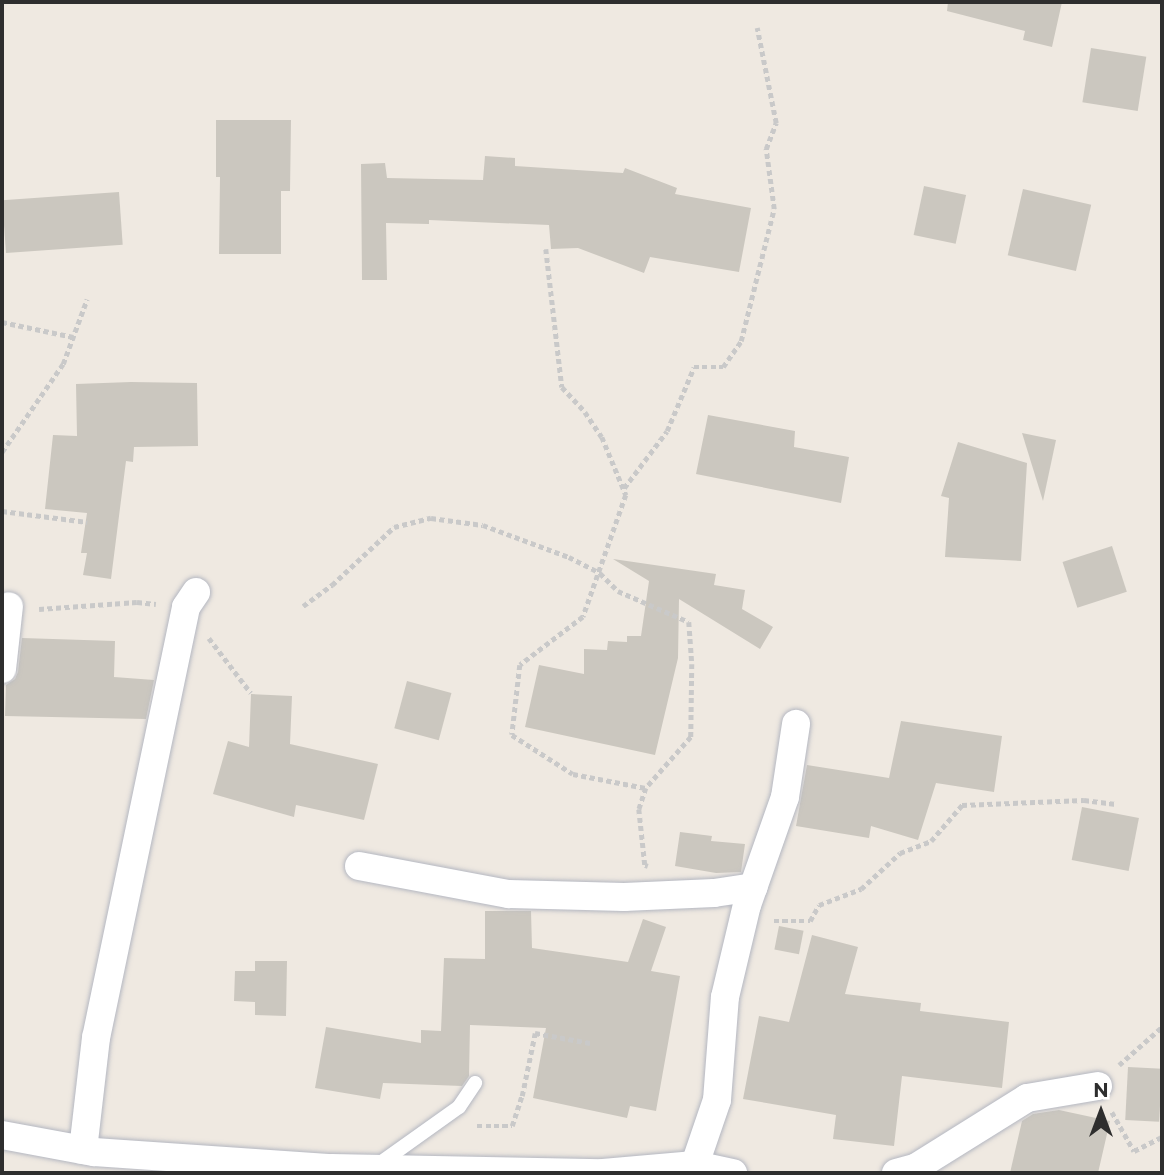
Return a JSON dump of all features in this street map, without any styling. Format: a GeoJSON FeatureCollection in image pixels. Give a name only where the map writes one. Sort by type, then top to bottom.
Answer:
{"type":"FeatureCollection","features":[{"type":"Feature","properties":{"kind":"street"},"geometry":{"type":"LineString","coordinates":[[83,1150],[96,1038],[191,600]]}},
{"type":"Feature","properties":{"kind":"street"},"geometry":{"type":"LineString","coordinates":[[2,669],[9,606]]}},
{"type":"Feature","properties":{"kind":"street"},"geometry":{"type":"LineString","coordinates":[[693,1169],[717,1100],[725,997],[744,920],[785,797],[796,723]]}},
{"type":"Feature","properties":{"kind":"street"},"geometry":{"type":"LineString","coordinates":[[359,866],[509,894],[624,897],[715,893],[754,887]]}},
{"type":"Feature","properties":{"kind":"street"},"geometry":{"type":"LineString","coordinates":[[896,1173],[915,1168],[1027,1097],[1097,1087]]}},
{"type":"Feature","properties":{"kind":"street"},"geometry":{"type":"LineString","coordinates":[[2,1135],[83,1150],[372,1168],[603,1173],[693,1169],[733,1173]]}},
{"type":"Feature","properties":{"kind":"lane"},"geometry":{"type":"LineString","coordinates":[[372,1168],[459,1107],[475,1083]]}},
{"type":"Feature","properties":{"kind":"path"},"geometry":{"type":"LineString","coordinates":[[623,488],[667,431],[694,367],[723,367],[741,341],[774,209],[766,149],[776,123],[757,28]]}},
{"type":"Feature","properties":{"kind":"path"},"geometry":{"type":"LineString","coordinates":[[546,249],[562,387],[585,412],[602,437],[626,495],[583,617],[520,665],[512,735],[573,774],[646,788]]}},
{"type":"Feature","properties":{"kind":"path"},"geometry":{"type":"LineString","coordinates":[[2,452],[63,364],[87,299]]}},
{"type":"Feature","properties":{"kind":"path"},"geometry":{"type":"LineString","coordinates":[[2,322],[73,337]]}},
{"type":"Feature","properties":{"kind":"path"},"geometry":{"type":"LineString","coordinates":[[2,511],[87,522]]}},
{"type":"Feature","properties":{"kind":"path"},"geometry":{"type":"LineString","coordinates":[[303,606],[332,585],[394,527],[431,518],[483,525],[569,556],[600,573],[618,591],[689,622],[692,664],[691,737],[646,788],[639,809],[645,865],[656,870]]}},
{"type":"Feature","properties":{"kind":"path"},"geometry":{"type":"LineString","coordinates":[[9,606],[19,610],[191,600],[251,693]]}},
{"type":"Feature","properties":{"kind":"path"},"geometry":{"type":"LineString","coordinates":[[744,920],[810,921],[819,905],[861,890],[900,853],[931,841],[962,805],[1084,800],[1116,804]]}},
{"type":"Feature","properties":{"kind":"path"},"geometry":{"type":"LineString","coordinates":[[1162,1027],[1097,1087],[1134,1151],[1162,1137]]}},
{"type":"Feature","properties":{"kind":"path"},"geometry":{"type":"LineString","coordinates":[[477,1126],[512,1126],[522,1096],[535,1034],[590,1043]]}},
{"type":"Feature","properties":{"kind":"path"},"geometry":{"type":"LineString","coordinates":[[475,1083],[479,1170]]}},
{"type":"Feature","properties":{"kind":"building"},"geometry":{"type":"Polygon","coordinates":[[[948,2],[1062,2],[1052,47],[1023,40],[1025,31],[947,11],[948,2]]]}},
{"type":"Feature","properties":{"kind":"building"},"geometry":{"type":"Polygon","coordinates":[[[1091,48],[1146,57],[1138,111],[1082,102],[1091,48]]]}},
{"type":"Feature","properties":{"kind":"building"},"geometry":{"type":"Polygon","coordinates":[[[216,120],[291,120],[290,191],[281,191],[281,254],[219,254],[220,177],[216,177],[216,120]]]}},
{"type":"Feature","properties":{"kind":"building"},"geometry":{"type":"Polygon","coordinates":[[[485,156],[515,158],[515,166],[623,173],[625,168],[677,188],[675,194],[751,208],[739,272],[650,257],[644,273],[578,248],[551,249],[549,225],[429,220],[429,224],[386,223],[387,280],[362,280],[361,164],[385,163],[387,178],[483,180],[485,156]]]}},
{"type":"Feature","properties":{"kind":"building"},"geometry":{"type":"Polygon","coordinates":[[[924,186],[966,195],[956,244],[914,235],[924,186]]]}},
{"type":"Feature","properties":{"kind":"building"},"geometry":{"type":"Polygon","coordinates":[[[1023,189],[1091,205],[1076,271],[1008,255],[1023,189]]]}},
{"type":"Feature","properties":{"kind":"building"},"geometry":{"type":"Polygon","coordinates":[[[119,192],[123,245],[6,253],[2,200],[119,192]]]}},
{"type":"Feature","properties":{"kind":"building"},"geometry":{"type":"Polygon","coordinates":[[[197,383],[198,446],[134,447],[133,462],[126,461],[111,579],[83,575],[87,553],[81,553],[87,513],[45,509],[53,435],[77,436],[76,384],[197,383]]]}},
{"type":"Feature","properties":{"kind":"building"},"geometry":{"type":"Polygon","coordinates":[[[708,415],[795,431],[794,447],[849,457],[841,503],[696,474],[708,415]]]}},
{"type":"Feature","properties":{"kind":"building"},"geometry":{"type":"Polygon","coordinates":[[[1022,433],[1056,440],[1043,501],[1022,433]]]}},
{"type":"Feature","properties":{"kind":"building"},"geometry":{"type":"Polygon","coordinates":[[[958,442],[1027,463],[1021,561],[945,557],[949,498],[941,496],[958,442]]]}},
{"type":"Feature","properties":{"kind":"building"},"geometry":{"type":"Polygon","coordinates":[[[1112,546],[1127,592],[1077,608],[1063,562],[1112,546]]]}},
{"type":"Feature","properties":{"kind":"building"},"geometry":{"type":"Polygon","coordinates":[[[613,559],[716,574],[714,585],[745,590],[742,609],[773,627],[760,649],[679,599],[678,658],[655,755],[525,727],[539,665],[584,674],[584,649],[607,650],[608,641],[627,642],[627,636],[641,636],[649,581],[613,559]]]}},
{"type":"Feature","properties":{"kind":"building"},"geometry":{"type":"Polygon","coordinates":[[[22,638],[115,641],[114,677],[154,680],[146,719],[5,716],[6,685],[15,679],[18,672],[22,638]]]}},
{"type":"Feature","properties":{"kind":"building"},"geometry":{"type":"Polygon","coordinates":[[[407,681],[451,693],[439,740],[394,728],[407,681]]]}},
{"type":"Feature","properties":{"kind":"building"},"geometry":{"type":"Polygon","coordinates":[[[251,694],[292,696],[290,744],[378,764],[364,820],[296,805],[294,817],[213,794],[228,741],[249,747],[251,694]]]}},
{"type":"Feature","properties":{"kind":"building"},"geometry":{"type":"Polygon","coordinates":[[[901,721],[1002,736],[994,792],[936,783],[918,840],[871,826],[869,838],[796,826],[807,765],[889,778],[901,721]]]}},
{"type":"Feature","properties":{"kind":"building"},"geometry":{"type":"Polygon","coordinates":[[[1082,807],[1139,818],[1129,871],[1072,860],[1082,807]]]}},
{"type":"Feature","properties":{"kind":"building"},"geometry":{"type":"Polygon","coordinates":[[[680,832],[712,836],[711,841],[745,844],[741,872],[716,873],[675,866],[680,832]]]}},
{"type":"Feature","properties":{"kind":"building"},"geometry":{"type":"Polygon","coordinates":[[[485,911],[531,911],[532,948],[628,962],[643,919],[666,927],[651,971],[680,976],[656,1111],[630,1106],[627,1118],[533,1098],[546,1028],[470,1025],[469,1076],[462,1086],[383,1083],[380,1099],[315,1088],[326,1027],[421,1043],[421,1030],[441,1031],[444,958],[485,959],[485,911]]]}},
{"type":"Feature","properties":{"kind":"building"},"geometry":{"type":"Polygon","coordinates":[[[779,926],[804,931],[799,954],[774,950],[779,926]]]}},
{"type":"Feature","properties":{"kind":"building"},"geometry":{"type":"Polygon","coordinates":[[[812,935],[858,947],[845,994],[921,1003],[920,1011],[1009,1022],[1002,1088],[902,1076],[894,1146],[833,1139],[836,1115],[743,1099],[759,1016],[789,1022],[812,935]]]}},
{"type":"Feature","properties":{"kind":"building"},"geometry":{"type":"Polygon","coordinates":[[[255,961],[287,961],[286,1016],[255,1015],[255,1002],[234,1001],[235,971],[255,971],[255,961]]]}},
{"type":"Feature","properties":{"kind":"building"},"geometry":{"type":"Polygon","coordinates":[[[1128,1067],[1162,1069],[1159,1122],[1125,1120],[1128,1067]]]}},
{"type":"Feature","properties":{"kind":"building"},"geometry":{"type":"Polygon","coordinates":[[[1059,1110],[1110,1121],[1098,1173],[1010,1173],[1022,1121],[1033,1114],[1059,1110]]]}}]}
